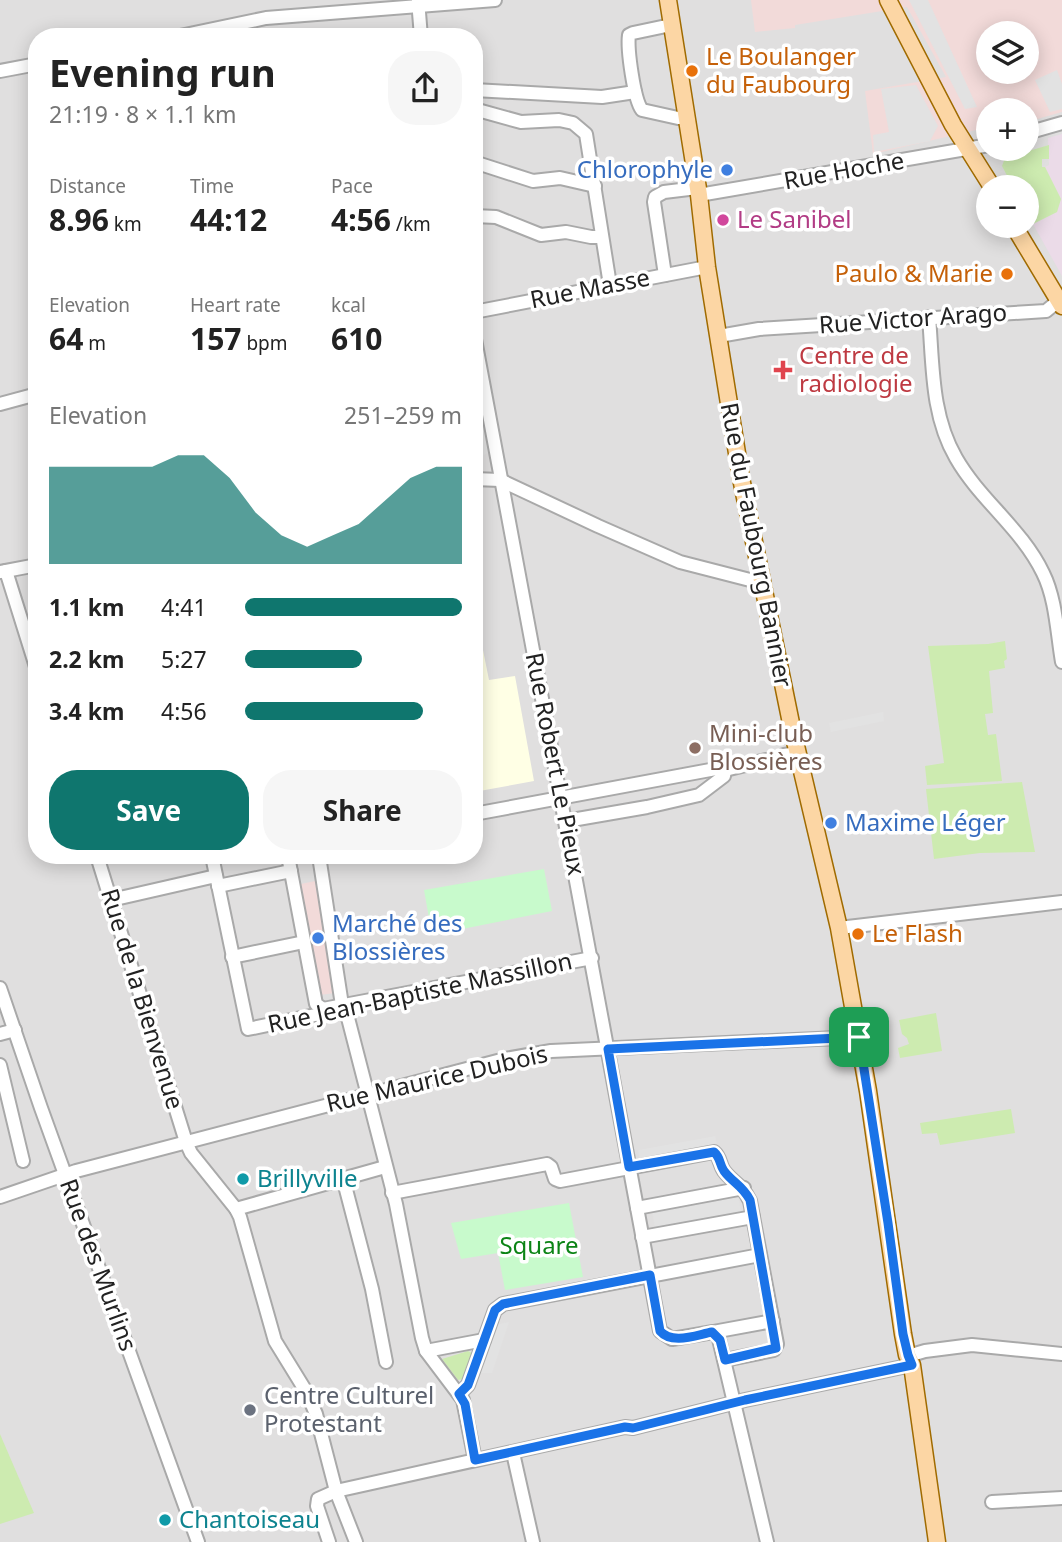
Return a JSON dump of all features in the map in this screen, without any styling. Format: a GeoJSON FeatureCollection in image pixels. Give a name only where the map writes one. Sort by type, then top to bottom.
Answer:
{"type":"FeatureCollection","features":[{"type":"Feature","properties":{"kind":"main road","name":"Rue du Faubourg Bannier"},"geometry":{"type":"LineString","coordinates":[[668,0],[741,478],[791,754],[806,792],[839,928],[859,1037],[937,1542]]}},
{"type":"Feature","properties":{"kind":"main road"},"geometry":{"type":"LineString","coordinates":[[888,0],[953,125],[985,175]]}},
{"type":"Feature","properties":{"kind":"main road"},"geometry":{"type":"LineString","coordinates":[[1021,238],[1061,302]]}},
{"type":"Feature","properties":{"kind":"street"},"geometry":{"type":"LineString","coordinates":[[219,28],[267,18],[418,3],[495,0]]}},
{"type":"Feature","properties":{"kind":"street"},"geometry":{"type":"LineString","coordinates":[[418,3],[420,28]]}},
{"type":"Feature","properties":{"kind":"street"},"geometry":{"type":"LineString","coordinates":[[671,24],[629,36],[635,92],[642,110],[685,117]]}},
{"type":"Feature","properties":{"kind":"street"},"geometry":{"type":"LineString","coordinates":[[0,71],[28,66]]}},
{"type":"Feature","properties":{"kind":"street"},"geometry":{"type":"LineString","coordinates":[[483,90],[601,97],[635,92]]}},
{"type":"Feature","properties":{"kind":"street"},"geometry":{"type":"LineString","coordinates":[[483,111],[521,122],[559,120],[573,123],[586,134],[610,285]]}},
{"type":"Feature","properties":{"kind":"street"},"geometry":{"type":"LineString","coordinates":[[1039,130],[1062,123]]}},
{"type":"Feature","properties":{"kind":"street","name":"Rue Hoche"},"geometry":{"type":"LineString","coordinates":[[665,275],[654,202],[655,197],[664,192],[698,192],[976,148]]}},
{"type":"Feature","properties":{"kind":"street"},"geometry":{"type":"LineString","coordinates":[[483,165],[533,181],[560,178],[595,186]]}},
{"type":"Feature","properties":{"kind":"street"},"geometry":{"type":"LineString","coordinates":[[483,217],[496,218],[541,235],[566,232],[602,237]]}},
{"type":"Feature","properties":{"kind":"street","name":"Rue Masse"},"geometry":{"type":"LineString","coordinates":[[483,310],[707,267]]}},
{"type":"Feature","properties":{"kind":"street","name":"Rue Victor Arago"},"geometry":{"type":"LineString","coordinates":[[719,336],[759,329],[1045,311],[1061,302]]}},
{"type":"Feature","properties":{"kind":"street"},"geometry":{"type":"LineString","coordinates":[[929,317],[936,400],[947,437],[956,458],[1026,546],[1044,574],[1062,662]]}},
{"type":"Feature","properties":{"kind":"street","name":"Rue Robert Le Pieux"},"geometry":{"type":"LineString","coordinates":[[483,385],[660,1331],[671,1339],[712,1332]]}},
{"type":"Feature","properties":{"kind":"street"},"geometry":{"type":"LineString","coordinates":[[0,404],[28,396]]}},
{"type":"Feature","properties":{"kind":"street"},"geometry":{"type":"LineString","coordinates":[[483,479],[500,480],[680,562],[750,580],[761,579]]}},
{"type":"Feature","properties":{"kind":"street"},"geometry":{"type":"LineString","coordinates":[[28,567],[3,572],[28,628]]}},
{"type":"Feature","properties":{"kind":"street"},"geometry":{"type":"LineString","coordinates":[[483,812],[721,768],[725,770],[766,760]]}},
{"type":"Feature","properties":{"kind":"street"},"geometry":{"type":"LineString","coordinates":[[566,821],[699,795],[724,776],[725,770]]}},
{"type":"Feature","properties":{"kind":"street","name":"Rue de la Bienvenue"},"geometry":{"type":"LineString","coordinates":[[100,864],[186,1142],[191,1153],[236,1209]]}},
{"type":"Feature","properties":{"kind":"street"},"geometry":{"type":"LineString","coordinates":[[214,864],[232,957],[304,942]]}},
{"type":"Feature","properties":{"kind":"street"},"geometry":{"type":"LineString","coordinates":[[289,864],[316,1004],[323,1009]]}},
{"type":"Feature","properties":{"kind":"street"},"geometry":{"type":"LineString","coordinates":[[320,864],[342,1005],[348,1018],[392,1193],[426,1351],[465,1404],[475,1460]]}},
{"type":"Feature","properties":{"kind":"street"},"geometry":{"type":"LineString","coordinates":[[111,900],[290,871]]}},
{"type":"Feature","properties":{"kind":"street"},"geometry":{"type":"LineString","coordinates":[[839,928],[1062,902]]}},
{"type":"Feature","properties":{"kind":"street","name":"Rue Jean-Baptiste Massillon"},"geometry":{"type":"LineString","coordinates":[[232,957],[248,1029],[320,1014],[323,1009],[342,1005],[592,958]]}},
{"type":"Feature","properties":{"kind":"street","name":"Rue des Murlins"},"geometry":{"type":"LineString","coordinates":[[0,988],[198,1542]]}},
{"type":"Feature","properties":{"kind":"street"},"geometry":{"type":"LineString","coordinates":[[0,1034],[15,1030]]}},
{"type":"Feature","properties":{"kind":"street","name":"Rue Maurice Dubois"},"geometry":{"type":"LineString","coordinates":[[0,1197],[66,1175],[186,1142],[505,1059],[551,1051],[859,1037]]}},
{"type":"Feature","properties":{"kind":"street"},"geometry":{"type":"LineString","coordinates":[[0,1065],[23,1161]]}},
{"type":"Feature","properties":{"kind":"street"},"geometry":{"type":"LineString","coordinates":[[392,1193],[547,1164],[551,1167],[555,1179],[560,1181],[714,1152],[720,1157],[723,1170],[744,1188],[750,1200],[776,1348],[725,1360]]}},
{"type":"Feature","properties":{"kind":"street"},"geometry":{"type":"LineString","coordinates":[[356,1542],[337,1491],[316,1414],[307,1393],[275,1342],[236,1209],[385,1167]]}},
{"type":"Feature","properties":{"kind":"street"},"geometry":{"type":"LineString","coordinates":[[343,1178],[372,1289],[386,1362]]}},
{"type":"Feature","properties":{"kind":"street"},"geometry":{"type":"LineString","coordinates":[[637,1208],[744,1188]]}},
{"type":"Feature","properties":{"kind":"street"},"geometry":{"type":"LineString","coordinates":[[642,1237],[753,1217]]}},
{"type":"Feature","properties":{"kind":"street"},"geometry":{"type":"LineString","coordinates":[[459,1394],[468,1385],[495,1310],[503,1304],[760,1255]]}},
{"type":"Feature","properties":{"kind":"street"},"geometry":{"type":"LineString","coordinates":[[712,1332],[773,1321]]}},
{"type":"Feature","properties":{"kind":"street"},"geometry":{"type":"LineString","coordinates":[[712,1332],[720,1340],[767,1542]]}},
{"type":"Feature","properties":{"kind":"street"},"geometry":{"type":"LineString","coordinates":[[426,1351],[484,1340]]}},
{"type":"Feature","properties":{"kind":"street"},"geometry":{"type":"LineString","coordinates":[[329,1542],[317,1506],[318,1499],[337,1491],[625,1427],[633,1428],[910,1361],[925,1351],[972,1345],[1062,1354]]}},
{"type":"Feature","properties":{"kind":"street"},"geometry":{"type":"LineString","coordinates":[[513,1453],[533,1542]]}},
{"type":"Feature","properties":{"kind":"street"},"geometry":{"type":"LineString","coordinates":[[992,1502],[1062,1497]]}},
{"type":"Feature","properties":{"kind":"shaded area"},"geometry":{"type":"Polygon","coordinates":[[[0,0],[1062,0],[1062,1542],[0,1542],[0,0]]]}},
{"type":"Feature","properties":{"kind":"shaded area"},"geometry":{"type":"Polygon","coordinates":[[[751,0],[1062,0],[1062,112],[1039,119],[1039,98],[976,98],[976,130],[873,154],[865,91],[946,77],[907,7],[795,25],[795,28],[755,32],[751,0]]]}},
{"type":"Feature","properties":{"kind":"shaded area"},"geometry":{"type":"Polygon","coordinates":[[[909,0],[928,0],[976,105],[976,107],[965,109],[909,0]]]}},
{"type":"Feature","properties":{"kind":"shaded area"},"geometry":{"type":"Polygon","coordinates":[[[1057,70],[1062,84],[1062,109],[1050,112],[1037,84],[1039,78],[1057,70]]]}},
{"type":"Feature","properties":{"kind":"shaded area"},"geometry":{"type":"Polygon","coordinates":[[[916,85],[938,126],[930,141],[874,152],[873,135],[889,132],[881,89],[916,85]]]}},
{"type":"Feature","properties":{"kind":"shaded area"},"geometry":{"type":"Polygon","coordinates":[[[1062,134],[1062,276],[1039,235],[1039,221],[1057,212],[1061,199],[1045,167],[1049,165],[1048,138],[1062,134]]]}},
{"type":"Feature","properties":{"kind":"shaded area"},"geometry":{"type":"Polygon","coordinates":[[[483,416],[490,451],[483,456],[483,416]]]}},
{"type":"Feature","properties":{"kind":"shaded area"},"geometry":{"type":"Polygon","coordinates":[[[483,650],[489,680],[515,676],[534,781],[483,790],[483,650]]]}},
{"type":"Feature","properties":{"kind":"shaded area"},"geometry":{"type":"Polygon","coordinates":[[[883,712],[884,721],[831,732],[829,723],[883,712]]]}},
{"type":"Feature","properties":{"kind":"shaded area","name":"Marché des Blossières"},"geometry":{"type":"Polygon","coordinates":[[[315,881],[335,993],[320,995],[301,884],[315,881]]]}},
{"type":"Feature","properties":{"kind":"shaded area"},"geometry":{"type":"Polygon","coordinates":[[[715,1136],[717,1145],[708,1151],[640,1160],[638,1150],[715,1136]]]}},
{"type":"Feature","properties":{"kind":"shaded area"},"geometry":{"type":"Polygon","coordinates":[[[738,1195],[741,1211],[739,1219],[661,1233],[655,1228],[652,1211],[738,1195]]]}},
{"type":"Feature","properties":{"kind":"shaded area"},"geometry":{"type":"Polygon","coordinates":[[[509,1322],[492,1373],[473,1370],[489,1326],[509,1322]]]}},
{"type":"Feature","properties":{"kind":"green space"},"geometry":{"type":"Polygon","coordinates":[[[1049,145],[1049,159],[1042,159],[1042,167],[1045,167],[1061,199],[1057,212],[1039,221],[1039,175],[1007,175],[1002,166],[1004,161],[1039,161],[1039,148],[1049,145]]]}},
{"type":"Feature","properties":{"kind":"green space"},"geometry":{"type":"Polygon","coordinates":[[[1005,641],[1005,668],[989,671],[993,713],[985,714],[988,735],[996,734],[1002,781],[927,785],[925,766],[944,763],[928,646],[1005,641]]]}},
{"type":"Feature","properties":{"kind":"green space"},"geometry":{"type":"Polygon","coordinates":[[[1022,782],[1035,852],[980,853],[934,859],[926,789],[1022,782]]]}},
{"type":"Feature","properties":{"kind":"green space"},"geometry":{"type":"Polygon","coordinates":[[[544,869],[552,911],[432,935],[424,890],[544,869]]]}},
{"type":"Feature","properties":{"kind":"green space"},"geometry":{"type":"Polygon","coordinates":[[[936,1013],[942,1051],[900,1058],[898,1048],[909,1044],[902,1034],[899,1020],[936,1013]]]}},
{"type":"Feature","properties":{"kind":"green space"},"geometry":{"type":"Polygon","coordinates":[[[1011,1109],[1015,1133],[940,1145],[937,1133],[922,1134],[920,1123],[1011,1109]]]}},
{"type":"Feature","properties":{"kind":"green space","name":"Square"},"geometry":{"type":"Polygon","coordinates":[[[569,1203],[583,1277],[505,1290],[498,1253],[461,1259],[451,1223],[569,1203]]]}},
{"type":"Feature","properties":{"kind":"green space"},"geometry":{"type":"Polygon","coordinates":[[[468,1351],[472,1353],[463,1379],[458,1380],[442,1359],[468,1351]]]}},
{"type":"Feature","properties":{"kind":"green space"},"geometry":{"type":"Polygon","coordinates":[[[0,1434],[34,1513],[0,1524],[0,1434]]]}},
{"type":"Feature","properties":{"kind":"place","name":"Le Boulanger du Faubourg"},"geometry":{"type":"Point","coordinates":[692,71]}},
{"type":"Feature","properties":{"kind":"place","name":"Chlorophyle"},"geometry":{"type":"Point","coordinates":[727,170]}},
{"type":"Feature","properties":{"kind":"place","name":"Le Sanibel"},"geometry":{"type":"Point","coordinates":[723,220]}},
{"type":"Feature","properties":{"kind":"place","name":"Paulo & Marie"},"geometry":{"type":"Point","coordinates":[1007,274]}},
{"type":"Feature","properties":{"kind":"place","name":"Centre de radiologie"},"geometry":{"type":"Point","coordinates":[783,370]}},
{"type":"Feature","properties":{"kind":"place","name":"Mini-club Blossières"},"geometry":{"type":"Point","coordinates":[695,748]}},
{"type":"Feature","properties":{"kind":"place","name":"Maxime Léger"},"geometry":{"type":"Point","coordinates":[831,823]}},
{"type":"Feature","properties":{"kind":"place","name":"Le Flash"},"geometry":{"type":"Point","coordinates":[858,934]}},
{"type":"Feature","properties":{"kind":"place","name":"Marché des Blossières"},"geometry":{"type":"Point","coordinates":[318,938]}},
{"type":"Feature","properties":{"kind":"place","name":"Brillyville"},"geometry":{"type":"Point","coordinates":[243,1179]}},
{"type":"Feature","properties":{"kind":"place","name":"Centre Culturel Protestant"},"geometry":{"type":"Point","coordinates":[250,1410]}},
{"type":"Feature","properties":{"kind":"place","name":"Chantoiseau"},"geometry":{"type":"Point","coordinates":[165,1520]}},
{"type":"Feature","properties":{"kind":"route"},"geometry":{"type":"LineString","coordinates":[[859,1037],[903,1334],[912,1365],[745,1400],[633,1428],[625,1427],[475,1460],[465,1404],[459,1394],[468,1385],[495,1310],[503,1304],[650,1275],[660,1331],[665,1336],[671,1339],[712,1332],[718,1335],[725,1360],[776,1348],[750,1200],[744,1188],[723,1170],[720,1157],[714,1152],[629,1167],[608,1049],[859,1037]]}}]}
